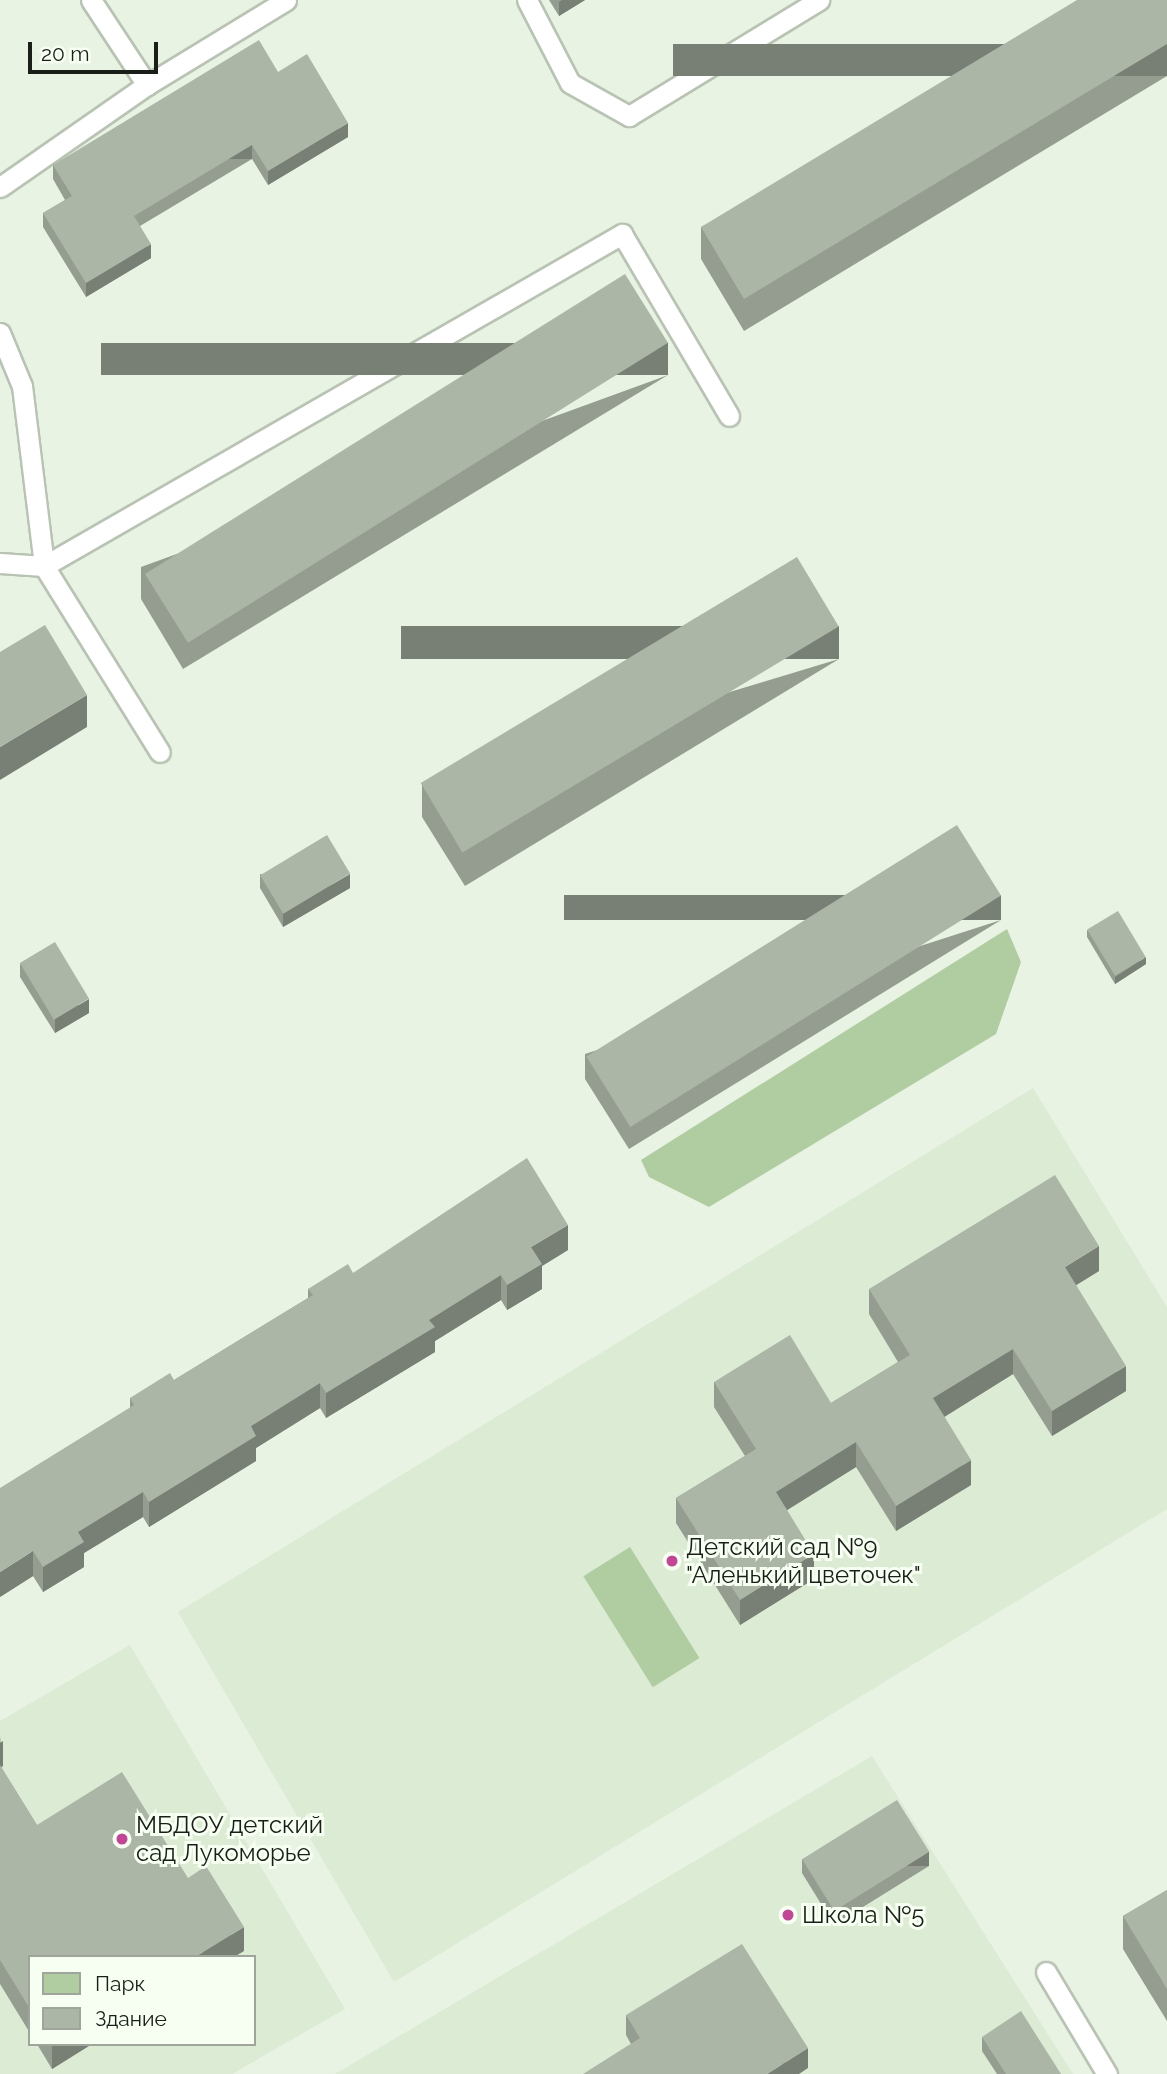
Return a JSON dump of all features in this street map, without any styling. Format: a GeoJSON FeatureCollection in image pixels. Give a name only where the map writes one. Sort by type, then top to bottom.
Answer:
{"type":"FeatureCollection","features":[{"type":"Feature","properties":{"kind":"lane"},"geometry":{"type":"LineString","coordinates":[[92,0],[147,85]]}},
{"type":"Feature","properties":{"kind":"lane"},"geometry":{"type":"LineString","coordinates":[[0,187],[147,85],[286,0]]}},
{"type":"Feature","properties":{"kind":"lane"},"geometry":{"type":"LineString","coordinates":[[527,0],[570,83],[629,117],[819,0]]}},
{"type":"Feature","properties":{"kind":"lane"},"geometry":{"type":"LineString","coordinates":[[0,563],[44,566],[622,234],[729,416]]}},
{"type":"Feature","properties":{"kind":"lane"},"geometry":{"type":"LineString","coordinates":[[0,332],[22,386],[44,566],[160,752]]}},
{"type":"Feature","properties":{"kind":"lane"},"geometry":{"type":"LineString","coordinates":[[1046,1972],[1107,2074]]}},
{"type":"Feature","properties":{"kind":"shaded area","name":"Детский сад №9 \"Аленький цветочек\""},"geometry":{"type":"Polygon","coordinates":[[[1033,1088],[1167,1307],[1167,1509],[394,1982],[178,1612],[1033,1088]]]}},
{"type":"Feature","properties":{"kind":"shaded area","name":"МБДОУ детский сад Лукоморье"},"geometry":{"type":"Polygon","coordinates":[[[130,1645],[345,2009],[232,2074],[0,2074],[0,1721],[130,1645]]]}},
{"type":"Feature","properties":{"kind":"shaded area","name":"Школа №5"},"geometry":{"type":"Polygon","coordinates":[[[872,1756],[1073,2074],[335,2074],[872,1756]]]}},
{"type":"Feature","properties":{"kind":"green space"},"geometry":{"type":"Polygon","coordinates":[[[1007,929],[1021,962],[996,1034],[709,1207],[649,1177],[641,1160],[1007,929]]]}},
{"type":"Feature","properties":{"kind":"green space"},"geometry":{"type":"Polygon","coordinates":[[[630,1547],[699,1658],[653,1687],[583,1576],[630,1547]]]}},
{"type":"Feature","properties":{"kind":"building"},"geometry":{"type":"Polygon","coordinates":[[[1077,0],[1167,0],[1167,44],[744,299],[701,227],[1077,0]]]}},
{"type":"Feature","properties":{"kind":"building"},"geometry":{"type":"Polygon","coordinates":[[[259,40],[278,72],[307,54],[348,123],[268,171],[252,145],[134,216],[151,244],[86,283],[43,213],[72,196],[53,165],[259,40]]]}},
{"type":"Feature","properties":{"kind":"building"},"geometry":{"type":"Polygon","coordinates":[[[625,274],[668,343],[188,643],[145,574],[625,274]]]}},
{"type":"Feature","properties":{"kind":"building"},"geometry":{"type":"Polygon","coordinates":[[[797,557],[839,626],[462,853],[421,783],[797,557]]]}},
{"type":"Feature","properties":{"kind":"building"},"geometry":{"type":"Polygon","coordinates":[[[45,625],[87,695],[0,747],[0,652],[45,625]]]}},
{"type":"Feature","properties":{"kind":"building"},"geometry":{"type":"Polygon","coordinates":[[[957,825],[1001,895],[630,1127],[586,1057],[957,825]]]}},
{"type":"Feature","properties":{"kind":"building"},"geometry":{"type":"Polygon","coordinates":[[[327,835],[350,874],[283,914],[260,875],[327,835]]]}},
{"type":"Feature","properties":{"kind":"building"},"geometry":{"type":"Polygon","coordinates":[[[1118,911],[1146,957],[1115,976],[1087,930],[1118,911]]]}},
{"type":"Feature","properties":{"kind":"building"},"geometry":{"type":"Polygon","coordinates":[[[55,942],[89,999],[54,1020],[20,963],[55,942]]]}},
{"type":"Feature","properties":{"kind":"building"},"geometry":{"type":"Polygon","coordinates":[[[527,1158],[568,1225],[531,1247],[542,1264],[507,1285],[501,1275],[429,1320],[435,1327],[326,1393],[320,1383],[251,1426],[256,1436],[188,1478],[149,1502],[143,1492],[78,1532],[84,1542],[43,1567],[33,1551],[0,1572],[0,1488],[134,1405],[130,1398],[170,1373],[174,1380],[313,1295],[308,1289],[348,1264],[353,1273],[527,1158]]]}},
{"type":"Feature","properties":{"kind":"building"},"geometry":{"type":"Polygon","coordinates":[[[1055,1175],[1099,1246],[1065,1267],[1126,1366],[1052,1411],[1013,1349],[933,1398],[971,1460],[896,1506],[856,1442],[776,1492],[814,1554],[740,1600],[676,1498],[756,1449],[714,1382],[790,1335],[831,1403],[910,1355],[869,1289],[1055,1175]]]}},
{"type":"Feature","properties":{"kind":"building"},"geometry":{"type":"Polygon","coordinates":[[[0,1765],[37,1825],[122,1772],[188,1878],[206,1866],[244,1927],[198,1955],[28,1955],[28,2006],[0,1960],[0,1765]]]}},
{"type":"Feature","properties":{"kind":"building"},"geometry":{"type":"Polygon","coordinates":[[[897,1800],[929,1852],[834,1911],[802,1859],[897,1800]]]}},
{"type":"Feature","properties":{"kind":"building"},"geometry":{"type":"Polygon","coordinates":[[[1167,1890],[1167,1989],[1123,1916],[1167,1890]]]}},
{"type":"Feature","properties":{"kind":"building"},"geometry":{"type":"Polygon","coordinates":[[[742,1944],[808,2048],[767,2074],[583,2074],[640,2038],[626,2015],[742,1944]]]}},
{"type":"Feature","properties":{"kind":"building"},"geometry":{"type":"Polygon","coordinates":[[[1021,2011],[1061,2074],[1006,2074],[982,2037],[1021,2011]]]}},
{"type":"Feature","properties":{"kind":"place","name":"Детский сад №9 \"Аленький цветочек\""},"geometry":{"type":"Point","coordinates":[672,1561]}},
{"type":"Feature","properties":{"kind":"place","name":"МБДОУ детский сад Лукоморье"},"geometry":{"type":"Point","coordinates":[122,1839]}},
{"type":"Feature","properties":{"kind":"place","name":"Школа №5"},"geometry":{"type":"Point","coordinates":[788,1915]}}]}
